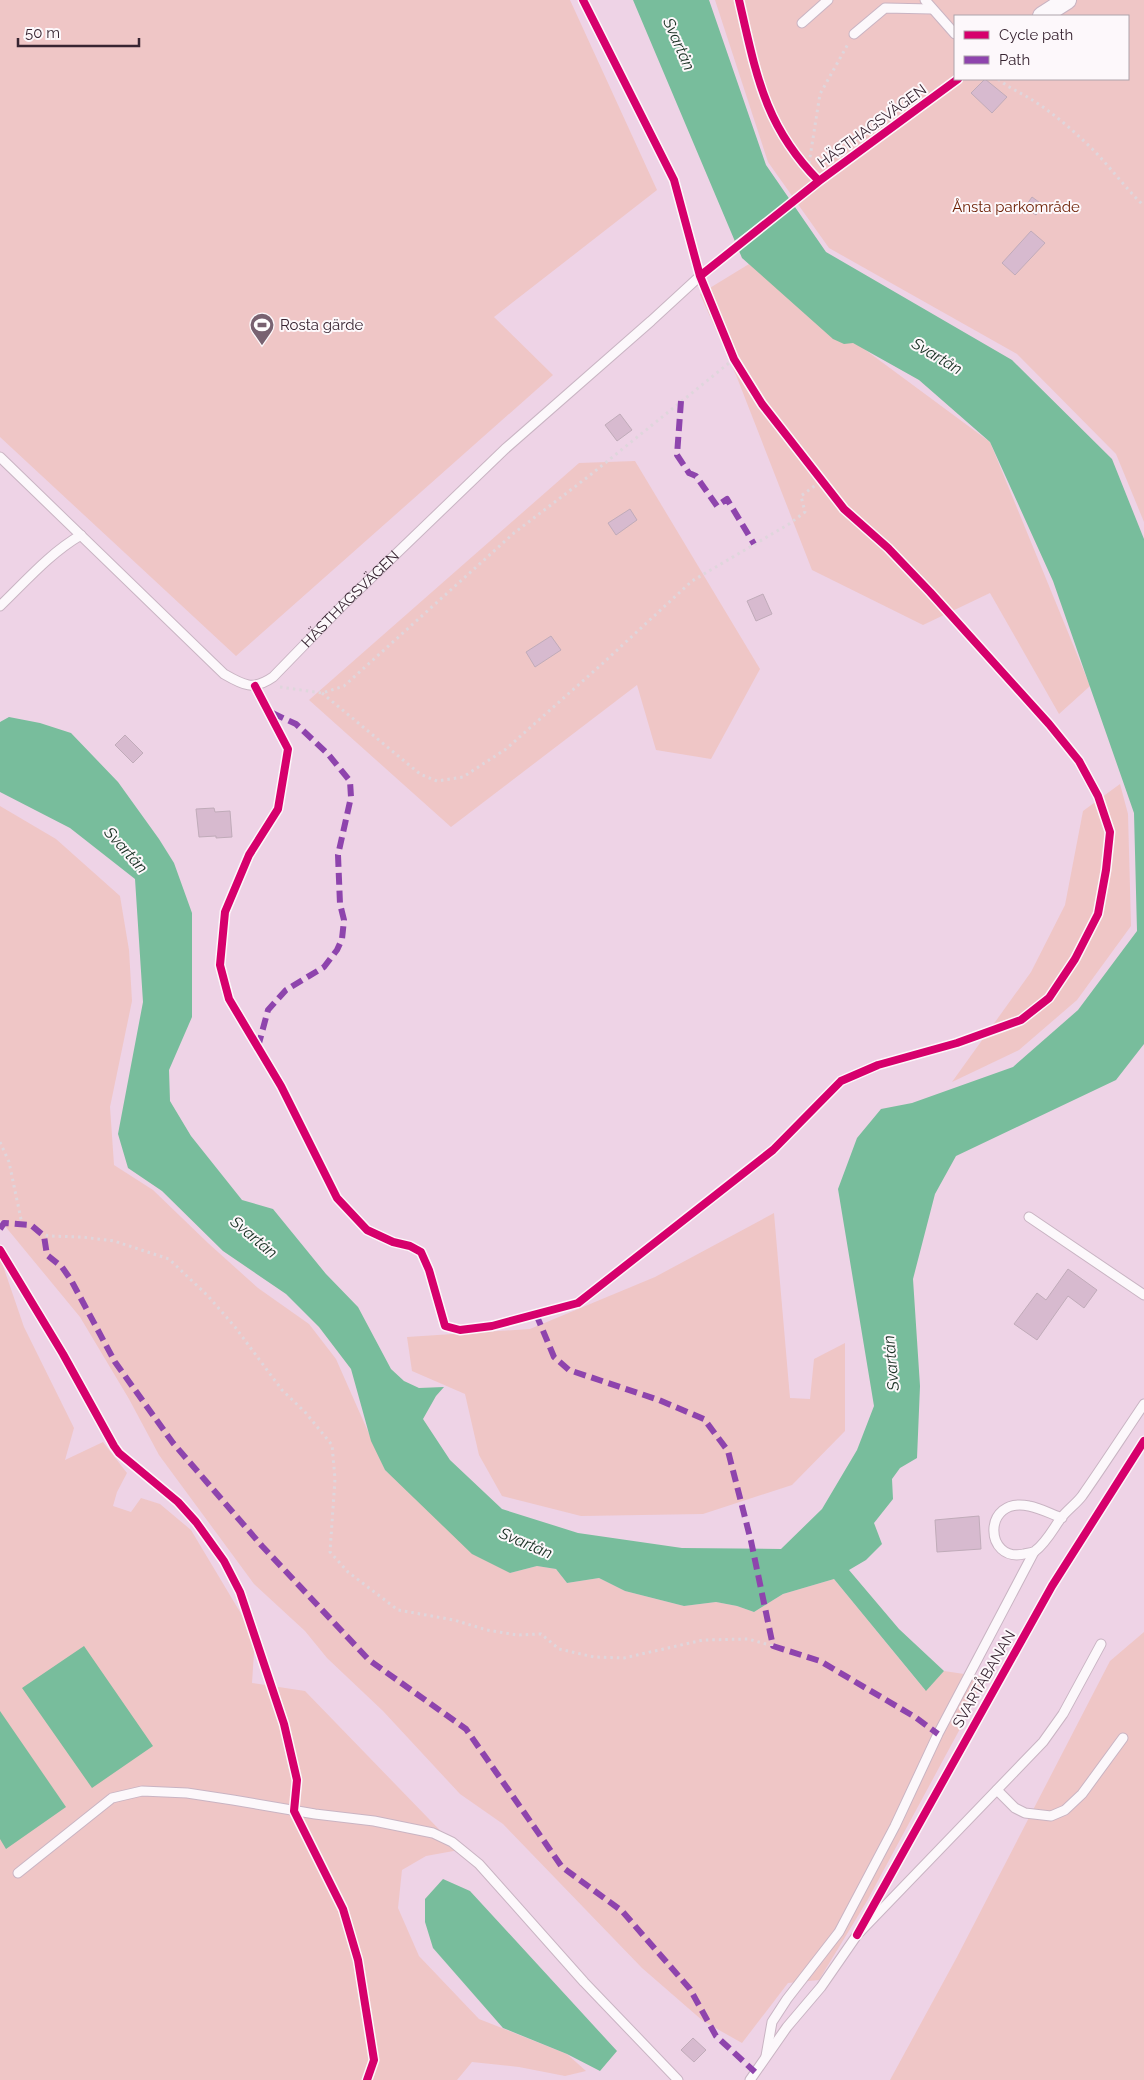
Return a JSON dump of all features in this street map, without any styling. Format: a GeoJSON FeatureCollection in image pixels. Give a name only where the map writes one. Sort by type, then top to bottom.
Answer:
{"type":"FeatureCollection","features":[{"type":"Feature","properties":{"kind":"street"},"geometry":{"type":"LineString","coordinates":[[1044,15],[1067,0]]}},
{"type":"Feature","properties":{"kind":"lane"},"geometry":{"type":"LineString","coordinates":[[802,23],[828,0]]}},
{"type":"Feature","properties":{"kind":"lane"},"geometry":{"type":"LineString","coordinates":[[925,0],[954,33]]}},
{"type":"Feature","properties":{"kind":"lane"},"geometry":{"type":"LineString","coordinates":[[854,34],[886,8],[932,10]]}},
{"type":"Feature","properties":{"kind":"lane","name":"HÄSTHAGSVÄGEN"},"geometry":{"type":"LineString","coordinates":[[255,686],[264,683],[272,677],[343,605],[505,449],[652,321],[700,276]]}},
{"type":"Feature","properties":{"kind":"lane"},"geometry":{"type":"LineString","coordinates":[[0,457],[224,674],[238,682],[255,686]]}},
{"type":"Feature","properties":{"kind":"lane"},"geometry":{"type":"LineString","coordinates":[[0,606],[48,558],[68,542],[81,535]]}},
{"type":"Feature","properties":{"kind":"lane"},"geometry":{"type":"LineString","coordinates":[[1029,1217],[1144,1295]]}},
{"type":"Feature","properties":{"kind":"lane"},"geometry":{"type":"LineString","coordinates":[[766,2056],[772,2022],[786,1999],[839,1932],[895,1826],[938,1734],[1034,1552],[1044,1543],[1062,1518],[1080,1498],[1144,1404]]}},
{"type":"Feature","properties":{"kind":"lane"},"geometry":{"type":"LineString","coordinates":[[1034,1552],[1021,1555],[1008,1552],[998,1546],[993,1535],[994,1521],[1002,1511],[1013,1506],[1029,1506],[1062,1518]]}},
{"type":"Feature","properties":{"kind":"lane"},"geometry":{"type":"LineString","coordinates":[[750,2080],[787,2027],[821,1987],[858,1935],[1043,1742],[1063,1714],[1101,1644]]}},
{"type":"Feature","properties":{"kind":"lane"},"geometry":{"type":"LineString","coordinates":[[996,1790],[1015,1808],[1026,1813],[1051,1816],[1065,1810],[1082,1794],[1123,1738]]}},
{"type":"Feature","properties":{"kind":"lane"},"geometry":{"type":"LineString","coordinates":[[18,1873],[112,1798],[126,1793],[142,1791],[188,1793],[315,1814],[374,1821],[433,1833],[452,1842],[479,1864],[584,1982],[678,2080]]}},
{"type":"Feature","properties":{"kind":"path"},"geometry":{"type":"LineString","coordinates":[[811,173],[820,94],[854,34]]}},
{"type":"Feature","properties":{"kind":"path"},"geometry":{"type":"LineString","coordinates":[[1000,80],[1038,103],[1084,141],[1107,163],[1132,195],[1144,206]]}},
{"type":"Feature","properties":{"kind":"path"},"geometry":{"type":"LineString","coordinates":[[799,158],[811,173]]}},
{"type":"Feature","properties":{"kind":"path"},"geometry":{"type":"LineString","coordinates":[[730,350],[738,366]]}},
{"type":"Feature","properties":{"kind":"path"},"geometry":{"type":"LineString","coordinates":[[255,686],[282,687],[322,693],[344,686],[514,533],[589,476],[734,359]]}},
{"type":"Feature","properties":{"kind":"path"},"geometry":{"type":"LineString","coordinates":[[815,473],[827,488]]}},
{"type":"Feature","properties":{"kind":"path"},"geometry":{"type":"LineString","coordinates":[[322,693],[420,774],[437,781],[463,777],[506,749],[692,581],[789,524],[805,512],[801,496],[821,481]]}},
{"type":"Feature","properties":{"kind":"path"},"geometry":{"type":"LineString","coordinates":[[0,1142],[9,1162],[22,1224]]}},
{"type":"Feature","properties":{"kind":"path"},"geometry":{"type":"LineString","coordinates":[[40,1232],[48,1236],[114,1240],[168,1259],[208,1296],[235,1327],[282,1390],[305,1412],[332,1445],[335,1479],[330,1552],[348,1572],[398,1610],[454,1620],[517,1635],[541,1634],[559,1650],[594,1657],[624,1658],[703,1640],[748,1639],[774,1646]]}},
{"type":"Feature","properties":{"kind":"green space","name":"Rosta gärde"},"geometry":{"type":"Polygon","coordinates":[[[0,0],[570,0],[657,190],[494,317],[553,375],[236,656],[0,437],[0,0]]]}},
{"type":"Feature","properties":{"kind":"green space","name":"Ånsta parkområde"},"geometry":{"type":"Polygon","coordinates":[[[715,0],[1144,0],[1144,522],[1116,454],[1017,354],[829,248],[768,162],[715,0]]]}},
{"type":"Feature","properties":{"kind":"green space"},"geometry":{"type":"Polygon","coordinates":[[[749,264],[990,442],[1090,686],[1059,714],[990,593],[923,625],[812,570],[736,375],[700,294],[749,264]]]}},
{"type":"Feature","properties":{"kind":"green space"},"geometry":{"type":"Polygon","coordinates":[[[635,461],[760,669],[711,759],[656,750],[637,685],[451,827],[309,700],[579,463],[635,461]]]}},
{"type":"Feature","properties":{"kind":"green space"},"geometry":{"type":"Polygon","coordinates":[[[1120,784],[1128,814],[1131,926],[1077,1000],[1019,1050],[952,1082],[1031,972],[1065,905],[1083,811],[1120,784]]]}},
{"type":"Feature","properties":{"kind":"green space"},"geometry":{"type":"Polygon","coordinates":[[[0,806],[56,839],[120,896],[129,950],[132,1001],[110,1107],[114,1165],[153,1190],[258,1288],[309,1324],[336,1359],[385,1470],[510,1573],[537,1566],[556,1569],[567,1583],[599,1578],[625,1591],[684,1606],[716,1602],[754,1612],[783,1594],[834,1579],[925,1690],[944,1671],[984,1677],[968,1714],[867,1901],[819,1980],[788,1983],[742,2043],[703,2021],[642,1968],[503,1824],[460,1794],[383,1711],[327,1658],[305,1631],[254,1584],[159,1455],[129,1399],[80,1317],[0,1220],[0,806]]]}},
{"type":"Feature","properties":{"kind":"green space"},"geometry":{"type":"Polygon","coordinates":[[[774,1213],[790,1398],[810,1399],[814,1359],[845,1343],[845,1431],[792,1485],[703,1514],[581,1516],[502,1496],[479,1455],[465,1394],[412,1371],[407,1337],[530,1329],[655,1277],[774,1213]]]}},
{"type":"Feature","properties":{"kind":"green space"},"geometry":{"type":"Polygon","coordinates":[[[0,1257],[24,1327],[74,1428],[65,1460],[103,1442],[127,1473],[117,1492],[113,1506],[131,1512],[141,1498],[160,1504],[191,1530],[255,1637],[252,1683],[305,1691],[459,1850],[426,1856],[402,1870],[398,1908],[419,1956],[479,2019],[567,2054],[586,2071],[565,2076],[519,2067],[472,2062],[457,2080],[0,2080],[0,1257]]]}},
{"type":"Feature","properties":{"kind":"green space"},"geometry":{"type":"Polygon","coordinates":[[[1144,1632],[1144,2080],[890,2080],[957,1957],[1110,1661],[1144,1632]]]}},
{"type":"Feature","properties":{"kind":"water","name":"Svartån"},"geometry":{"type":"Polygon","coordinates":[[[633,0],[709,0],[766,165],[826,252],[1012,360],[1112,459],[1144,539],[1144,1044],[1116,1080],[956,1156],[935,1194],[913,1279],[920,1386],[917,1458],[900,1468],[892,1479],[893,1499],[874,1523],[882,1544],[866,1560],[849,1570],[899,1629],[944,1671],[926,1691],[834,1579],[783,1594],[754,1612],[716,1602],[684,1606],[625,1591],[599,1578],[567,1583],[556,1569],[537,1566],[510,1573],[472,1554],[385,1470],[371,1441],[351,1369],[319,1327],[286,1294],[223,1251],[162,1191],[128,1168],[118,1134],[143,1002],[135,879],[70,828],[0,792],[0,722],[9,717],[40,723],[71,733],[118,782],[159,839],[174,863],[192,913],[192,1017],[169,1070],[170,1101],[191,1136],[242,1200],[273,1209],[326,1274],[358,1307],[391,1369],[404,1381],[419,1388],[444,1387],[436,1396],[423,1419],[450,1460],[502,1509],[578,1533],[682,1548],[781,1549],[822,1509],[857,1450],[874,1406],[838,1189],[857,1138],[881,1109],[912,1103],[1013,1067],[1078,1010],[1137,931],[1134,813],[1053,581],[990,442],[919,380],[853,343],[844,344],[833,339],[742,258],[633,0]]]}},
{"type":"Feature","properties":{"kind":"water"},"geometry":{"type":"Polygon","coordinates":[[[84,1646],[153,1746],[92,1788],[22,1688],[84,1646]]]}},
{"type":"Feature","properties":{"kind":"water"},"geometry":{"type":"Polygon","coordinates":[[[0,1711],[66,1807],[6,1849],[0,1839],[0,1711]]]}},
{"type":"Feature","properties":{"kind":"water"},"geometry":{"type":"Polygon","coordinates":[[[443,1879],[470,1891],[617,2051],[600,2071],[567,2054],[503,2028],[433,1948],[425,1922],[425,1899],[443,1879]]]}},
{"type":"Feature","properties":{"kind":"pier"},"geometry":{"type":"Polygon","coordinates":[[[792,198],[797,205],[737,251],[733,242],[792,198]]]}},
{"type":"Feature","properties":{"kind":"building"},"geometry":{"type":"Polygon","coordinates":[[[986,80],[1007,97],[992,113],[971,93],[986,80]]]}},
{"type":"Feature","properties":{"kind":"building"},"geometry":{"type":"Polygon","coordinates":[[[1032,197],[1043,205],[1036,215],[1025,207],[1032,197]]]}},
{"type":"Feature","properties":{"kind":"building"},"geometry":{"type":"Polygon","coordinates":[[[1031,231],[1045,243],[1015,275],[1002,263],[1031,231]]]}},
{"type":"Feature","properties":{"kind":"building"},"geometry":{"type":"Polygon","coordinates":[[[620,414],[632,430],[617,441],[605,425],[620,414]]]}},
{"type":"Feature","properties":{"kind":"building"},"geometry":{"type":"Polygon","coordinates":[[[630,509],[637,520],[616,535],[608,523],[630,509]]]}},
{"type":"Feature","properties":{"kind":"building"},"geometry":{"type":"Polygon","coordinates":[[[763,594],[772,614],[756,621],[747,601],[763,594]]]}},
{"type":"Feature","properties":{"kind":"building"},"geometry":{"type":"Polygon","coordinates":[[[551,636],[561,650],[535,667],[526,652],[551,636]]]}},
{"type":"Feature","properties":{"kind":"building"},"geometry":{"type":"Polygon","coordinates":[[[125,735],[143,753],[133,763],[115,745],[125,735]]]}},
{"type":"Feature","properties":{"kind":"building"},"geometry":{"type":"Polygon","coordinates":[[[214,808],[215,812],[230,811],[232,837],[199,837],[196,809],[214,808]]]}},
{"type":"Feature","properties":{"kind":"building"},"geometry":{"type":"Polygon","coordinates":[[[1068,1269],[1097,1290],[1084,1308],[1068,1296],[1037,1340],[1014,1324],[1037,1293],[1046,1300],[1068,1269]]]}},
{"type":"Feature","properties":{"kind":"building"},"geometry":{"type":"Polygon","coordinates":[[[979,1516],[981,1549],[937,1552],[935,1520],[979,1516]]]}},
{"type":"Feature","properties":{"kind":"building"},"geometry":{"type":"Polygon","coordinates":[[[693,2038],[706,2050],[694,2062],[681,2050],[693,2038]]]}},
{"type":"Feature","properties":{"kind":"marked path"},"geometry":{"type":"LineString","coordinates":[[681,401],[677,455],[689,473],[696,476],[717,506],[727,499],[754,544]]}},
{"type":"Feature","properties":{"kind":"marked path"},"geometry":{"type":"LineString","coordinates":[[258,1047],[268,1010],[286,990],[324,967],[337,950],[342,939],[344,920],[340,904],[338,855],[351,797],[350,781],[328,754],[296,724],[270,712]]}},
{"type":"Feature","properties":{"kind":"marked path"},"geometry":{"type":"LineString","coordinates":[[0,1229],[4,1223],[31,1225],[44,1236],[47,1255],[62,1267],[71,1280],[115,1362],[173,1443],[262,1546],[369,1660],[466,1729],[562,1867],[622,1911],[690,1989],[716,2036],[755,2072]]}},
{"type":"Feature","properties":{"kind":"marked path"},"geometry":{"type":"LineString","coordinates":[[536,1314],[554,1357],[569,1370],[659,1400],[704,1419],[728,1451],[751,1541],[773,1646],[820,1661],[915,1717],[938,1734]]}},
{"type":"Feature","properties":{"kind":"cycle path"},"geometry":{"type":"LineString","coordinates":[[255,686],[288,749],[278,809],[249,855],[225,912],[220,965],[229,999],[281,1086],[337,1198],[367,1230],[421,1252],[429,1270],[445,1326],[460,1330],[492,1326],[578,1303],[773,1150],[841,1081],[878,1065],[957,1043],[1021,1020],[1049,998],[1075,959],[1098,914],[1106,870],[1110,832],[1098,796],[1079,761],[1049,724],[930,592],[888,548],[844,509],[762,404],[734,359],[700,276],[674,180],[583,0]]}},
{"type":"Feature","properties":{"kind":"cycle path"},"geometry":{"type":"LineString","coordinates":[[739,0],[757,75],[774,119],[800,160],[819,181]]}},
{"type":"Feature","properties":{"kind":"cycle path"},"geometry":{"type":"LineString","coordinates":[[700,276],[819,181],[957,80]]}},
{"type":"Feature","properties":{"kind":"cycle path"},"geometry":{"type":"LineString","coordinates":[[0,1250],[63,1354],[114,1446],[119,1453],[178,1502],[196,1522],[224,1561],[240,1592],[284,1724],[297,1780],[294,1811],[343,1909],[358,1960],[374,2060],[367,2080]]}},
{"type":"Feature","properties":{"kind":"cycle path","name":"SVARTÅBANAN"},"geometry":{"type":"LineString","coordinates":[[857,1935],[1052,1586],[1144,1441]]}},
{"type":"Feature","properties":{"kind":"place","name":"Rosta gärde"},"geometry":{"type":"Point","coordinates":[262,346]}}]}
